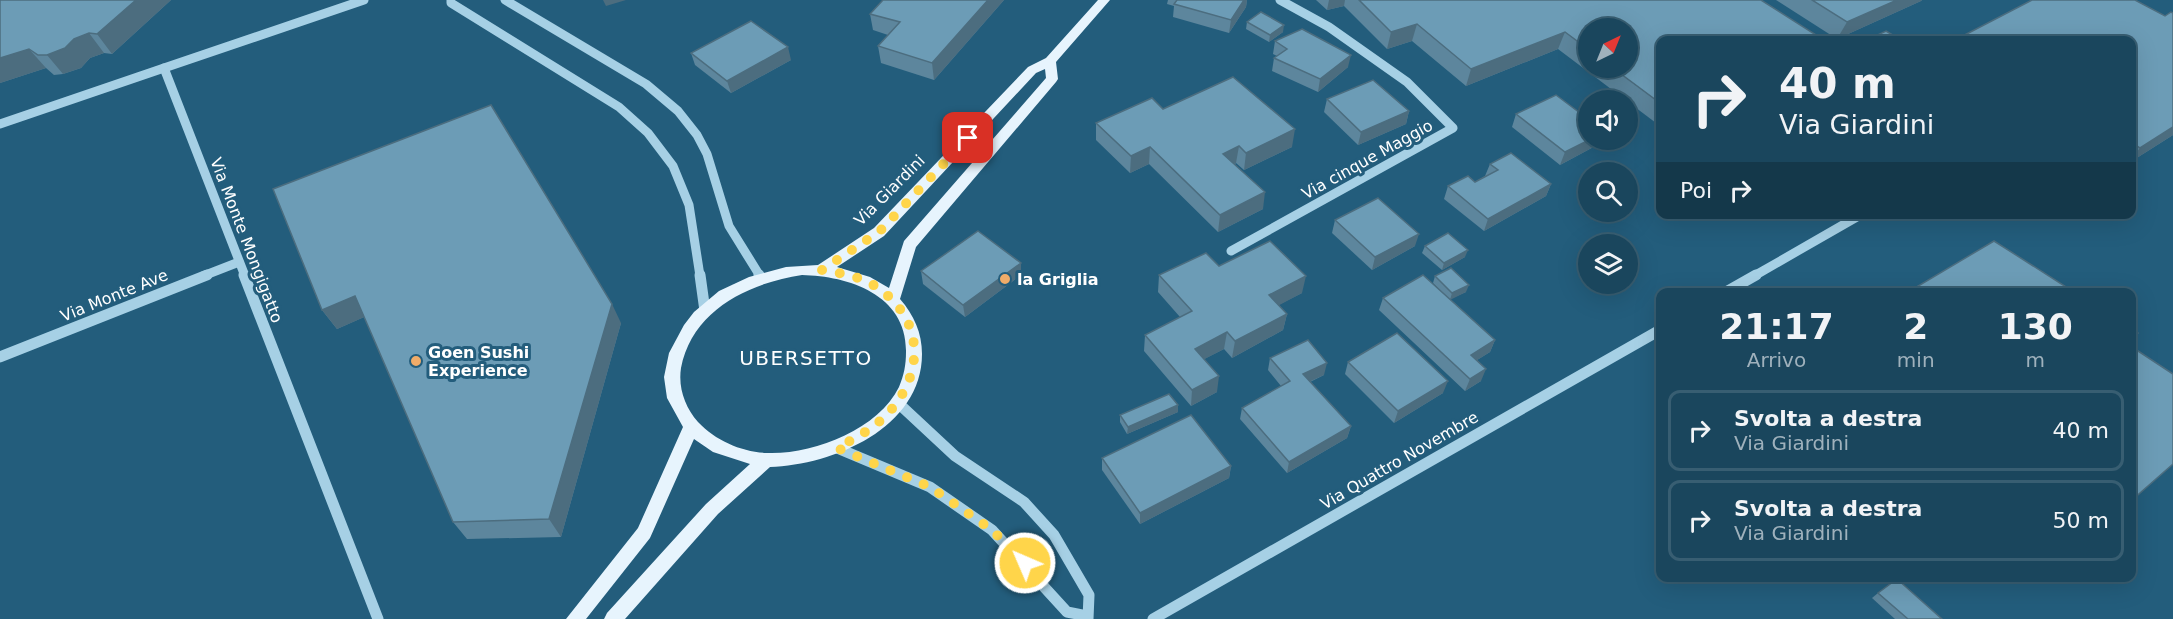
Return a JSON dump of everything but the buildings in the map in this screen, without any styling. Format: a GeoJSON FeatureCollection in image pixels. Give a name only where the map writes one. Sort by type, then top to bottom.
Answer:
{"type":"FeatureCollection","features":[{"type":"Feature","properties":{"kind":"main road","name":"Via Giardini"},"geometry":{"type":"LineString","coordinates":[[822,270],[879,232],[1032,70],[1050,61],[1104,0]]}},
{"type":"Feature","properties":{"kind":"main road"},"geometry":{"type":"LineString","coordinates":[[893,299],[909,245],[1052,80],[1050,61]]}},
{"type":"Feature","properties":{"kind":"main road","name":"Via Giardini"},"geometry":{"type":"LineString","coordinates":[[822,270],[849,275],[873,285],[893,299],[904,313],[912,329],[915,347],[914,365],[908,384],[897,402],[874,425],[837,448],[802,458],[766,460],[736,455],[711,445],[691,428],[679,411],[672,391],[673,370],[678,349],[689,329],[705,311],[731,292],[761,278],[782,273],[822,270]]}},
{"type":"Feature","properties":{"kind":"main road"},"geometry":{"type":"LineString","coordinates":[[574,619],[644,534],[691,428]]}},
{"type":"Feature","properties":{"kind":"main road"},"geometry":{"type":"LineString","coordinates":[[613,619],[712,509],[766,460]]}},
{"type":"Feature","properties":{"kind":"street"},"geometry":{"type":"LineString","coordinates":[[0,124],[364,0]]}},
{"type":"Feature","properties":{"kind":"street"},"geometry":{"type":"LineString","coordinates":[[451,0],[451,3],[619,106],[648,132],[673,166],[689,205],[705,311]]}},
{"type":"Feature","properties":{"kind":"street"},"geometry":{"type":"LineString","coordinates":[[505,0],[646,84],[678,111],[697,135],[707,154],[729,226],[761,278]]}},
{"type":"Feature","properties":{"kind":"street","name":"Via cinque Maggio"},"geometry":{"type":"LineString","coordinates":[[1231,251],[1453,128],[1407,82],[1329,27],[1280,0]]}},
{"type":"Feature","properties":{"kind":"street","name":"Via Monte Mongigatto"},"geometry":{"type":"LineString","coordinates":[[164,68],[378,619]]}},
{"type":"Feature","properties":{"kind":"street"},"geometry":{"type":"LineString","coordinates":[[1733,288],[1853,219]]}},
{"type":"Feature","properties":{"kind":"street","name":"Via Monte Ave"},"geometry":{"type":"LineString","coordinates":[[0,357],[239,262]]}},
{"type":"Feature","properties":{"kind":"street","name":"Via Quattro Novembre"},"geometry":{"type":"LineString","coordinates":[[1153,619],[1656,332]]}},
{"type":"Feature","properties":{"kind":"street"},"geometry":{"type":"LineString","coordinates":[[837,448],[930,487],[992,530],[1067,612],[1087,618],[1089,595],[1053,535],[1039,519],[1024,502],[955,456],[897,402]]}},
{"type":"Feature","properties":{"kind":"place","name":"la Griglia"},"geometry":{"type":"Point","coordinates":[1005,279]}},
{"type":"Feature","properties":{"kind":"place","name":"Goen Sushi Experience"},"geometry":{"type":"Point","coordinates":[416,361]}},
{"type":"Feature","properties":{"kind":"district","name":"UBERSETTO"},"geometry":{"type":"Point","coordinates":[806,358]}},
{"type":"Feature","properties":{"kind":"route"},"geometry":{"type":"LineString","coordinates":[[968,138],[879,232],[822,270],[849,275],[873,285],[893,299],[904,313],[912,329],[915,347],[914,365],[908,384],[897,402],[871,428],[837,448],[930,487],[992,530],[1025,563]]}}]}
